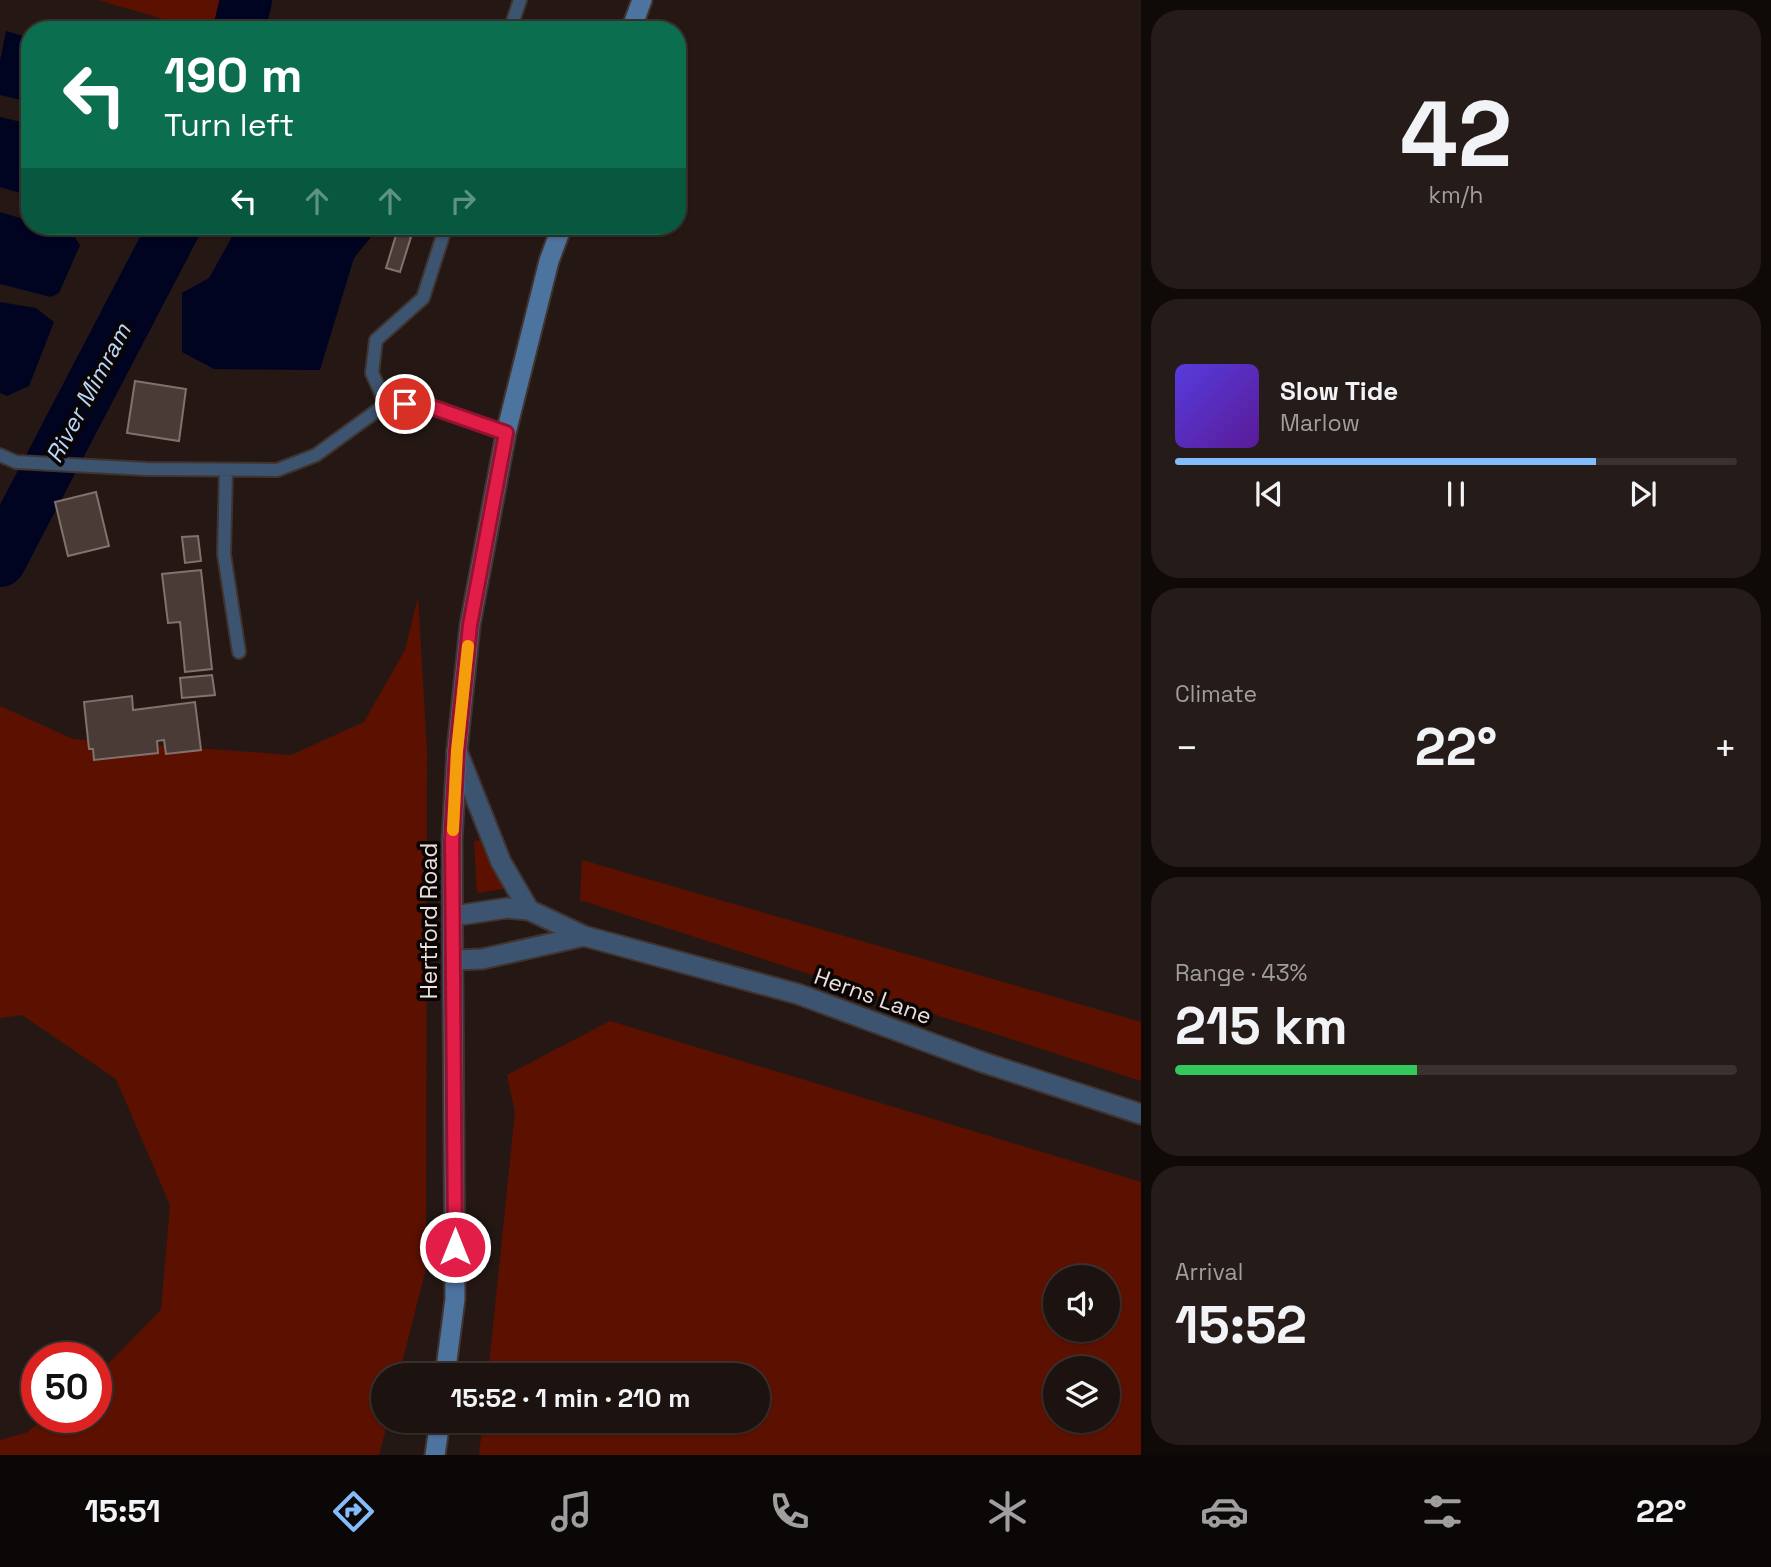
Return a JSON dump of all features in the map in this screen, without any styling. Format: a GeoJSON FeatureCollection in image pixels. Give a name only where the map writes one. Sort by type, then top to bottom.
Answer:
{"type":"FeatureCollection","features":[{"type":"Feature","properties":{"kind":"main road"},"geometry":{"type":"LineString","coordinates":[[634,21],[642,0]]}},
{"type":"Feature","properties":{"kind":"main road","name":"Hertford Road"},"geometry":{"type":"LineString","coordinates":[[447,1363],[455,1299],[452,841],[457,751],[470,625],[506,433],[549,261],[559,235]]}},
{"type":"Feature","properties":{"kind":"main road"},"geometry":{"type":"LineString","coordinates":[[435,1455],[438,1433]]}},
{"type":"Feature","properties":{"kind":"street"},"geometry":{"type":"LineString","coordinates":[[457,751],[501,862],[529,910]]}},
{"type":"Feature","properties":{"kind":"street","name":"Herns Lane"},"geometry":{"type":"LineString","coordinates":[[454,916],[507,908],[529,910],[584,936],[798,994],[982,1062],[1141,1114]]}},
{"type":"Feature","properties":{"kind":"street","name":"Herns Lane"},"geometry":{"type":"LineString","coordinates":[[454,960],[482,959],[584,936]]}},
{"type":"Feature","properties":{"kind":"lane"},"geometry":{"type":"LineString","coordinates":[[513,21],[520,0]]}},
{"type":"Feature","properties":{"kind":"lane"},"geometry":{"type":"LineString","coordinates":[[386,404],[372,373],[376,340],[423,298],[443,235]]}},
{"type":"Feature","properties":{"kind":"lane"},"geometry":{"type":"LineString","coordinates":[[0,455],[16,463],[277,470],[316,455],[386,404],[423,404],[506,433]]}},
{"type":"Feature","properties":{"kind":"lane"},"geometry":{"type":"LineString","coordinates":[[226,470],[224,554],[239,652]]}},
{"type":"Feature","properties":{"kind":"shaded area"},"geometry":{"type":"Polygon","coordinates":[[[98,0],[231,0],[225,21],[170,21],[98,0]]]}},
{"type":"Feature","properties":{"kind":"shaded area"},"geometry":{"type":"Polygon","coordinates":[[[418,597],[427,751],[426,1268],[402,1363],[371,1363],[371,1433],[385,1433],[379,1455],[0,1455],[0,1440],[26,1433],[112,1433],[112,1360],[161,1310],[170,1205],[116,1079],[22,1015],[0,1018],[0,706],[73,739],[291,755],[364,722],[405,650],[418,597]]]}},
{"type":"Feature","properties":{"kind":"shaded area"},"geometry":{"type":"Polygon","coordinates":[[[480,840],[504,889],[477,893],[474,841],[480,840]]]}},
{"type":"Feature","properties":{"kind":"shaded area"},"geometry":{"type":"Polygon","coordinates":[[[582,860],[1141,1022],[1141,1081],[580,900],[582,860]]]}},
{"type":"Feature","properties":{"kind":"shaded area"},"geometry":{"type":"Polygon","coordinates":[[[610,1021],[1141,1182],[1141,1455],[479,1455],[482,1433],[770,1433],[770,1363],[489,1363],[515,1112],[507,1075],[610,1021]]]}},
{"type":"Feature","properties":{"kind":"water"},"geometry":{"type":"Polygon","coordinates":[[[6,31],[21,35],[21,100],[0,95],[0,61],[6,31]]]}},
{"type":"Feature","properties":{"kind":"water"},"geometry":{"type":"Polygon","coordinates":[[[0,117],[21,122],[21,193],[0,187],[0,117]]]}},
{"type":"Feature","properties":{"kind":"water"},"geometry":{"type":"Polygon","coordinates":[[[0,212],[21,218],[21,235],[73,235],[80,245],[59,293],[51,297],[0,284],[0,212]]]}},
{"type":"Feature","properties":{"kind":"water"},"geometry":{"type":"Polygon","coordinates":[[[233,235],[373,235],[354,258],[320,370],[214,369],[182,352],[182,293],[209,278],[233,235]]]}},
{"type":"Feature","properties":{"kind":"water"},"geometry":{"type":"Polygon","coordinates":[[[0,302],[36,308],[54,322],[29,386],[7,396],[0,393],[0,302]]]}},
{"type":"Feature","properties":{"kind":"building"},"geometry":{"type":"Polygon","coordinates":[[[396,235],[411,237],[400,272],[386,268],[396,235]]]}},
{"type":"Feature","properties":{"kind":"building"},"geometry":{"type":"Polygon","coordinates":[[[135,381],[186,389],[179,441],[127,433],[135,381]]]}},
{"type":"Feature","properties":{"kind":"building"},"geometry":{"type":"Polygon","coordinates":[[[96,492],[109,546],[68,556],[55,502],[96,492]]]}},
{"type":"Feature","properties":{"kind":"building"},"geometry":{"type":"Polygon","coordinates":[[[198,536],[201,561],[185,563],[182,537],[198,536]]]}},
{"type":"Feature","properties":{"kind":"building"},"geometry":{"type":"Polygon","coordinates":[[[201,570],[212,669],[185,672],[180,622],[168,623],[162,574],[201,570]]]}},
{"type":"Feature","properties":{"kind":"building"},"geometry":{"type":"Polygon","coordinates":[[[212,675],[215,695],[182,698],[180,678],[212,675]]]}},
{"type":"Feature","properties":{"kind":"building"},"geometry":{"type":"Polygon","coordinates":[[[132,696],[133,710],[195,702],[201,750],[166,754],[164,740],[157,741],[158,753],[94,760],[93,749],[89,749],[84,702],[132,696]]]}},
{"type":"Feature","properties":{"kind":"waterway","name":"River Mimram"},"geometry":{"type":"LineString","coordinates":[[241,21],[246,0]]}},
{"type":"Feature","properties":{"kind":"waterway","name":"River Mimram"},"geometry":{"type":"LineString","coordinates":[[0,561],[170,235]]}},
{"type":"Feature","properties":{"kind":"slow traffic"},"geometry":{"type":"LineString","coordinates":[[453,830],[457,751],[468,646]]}},
{"type":"Feature","properties":{"kind":"route"},"geometry":{"type":"LineString","coordinates":[[405,404],[423,404],[506,433],[470,625],[457,751],[452,841],[455,1247]]}}]}
